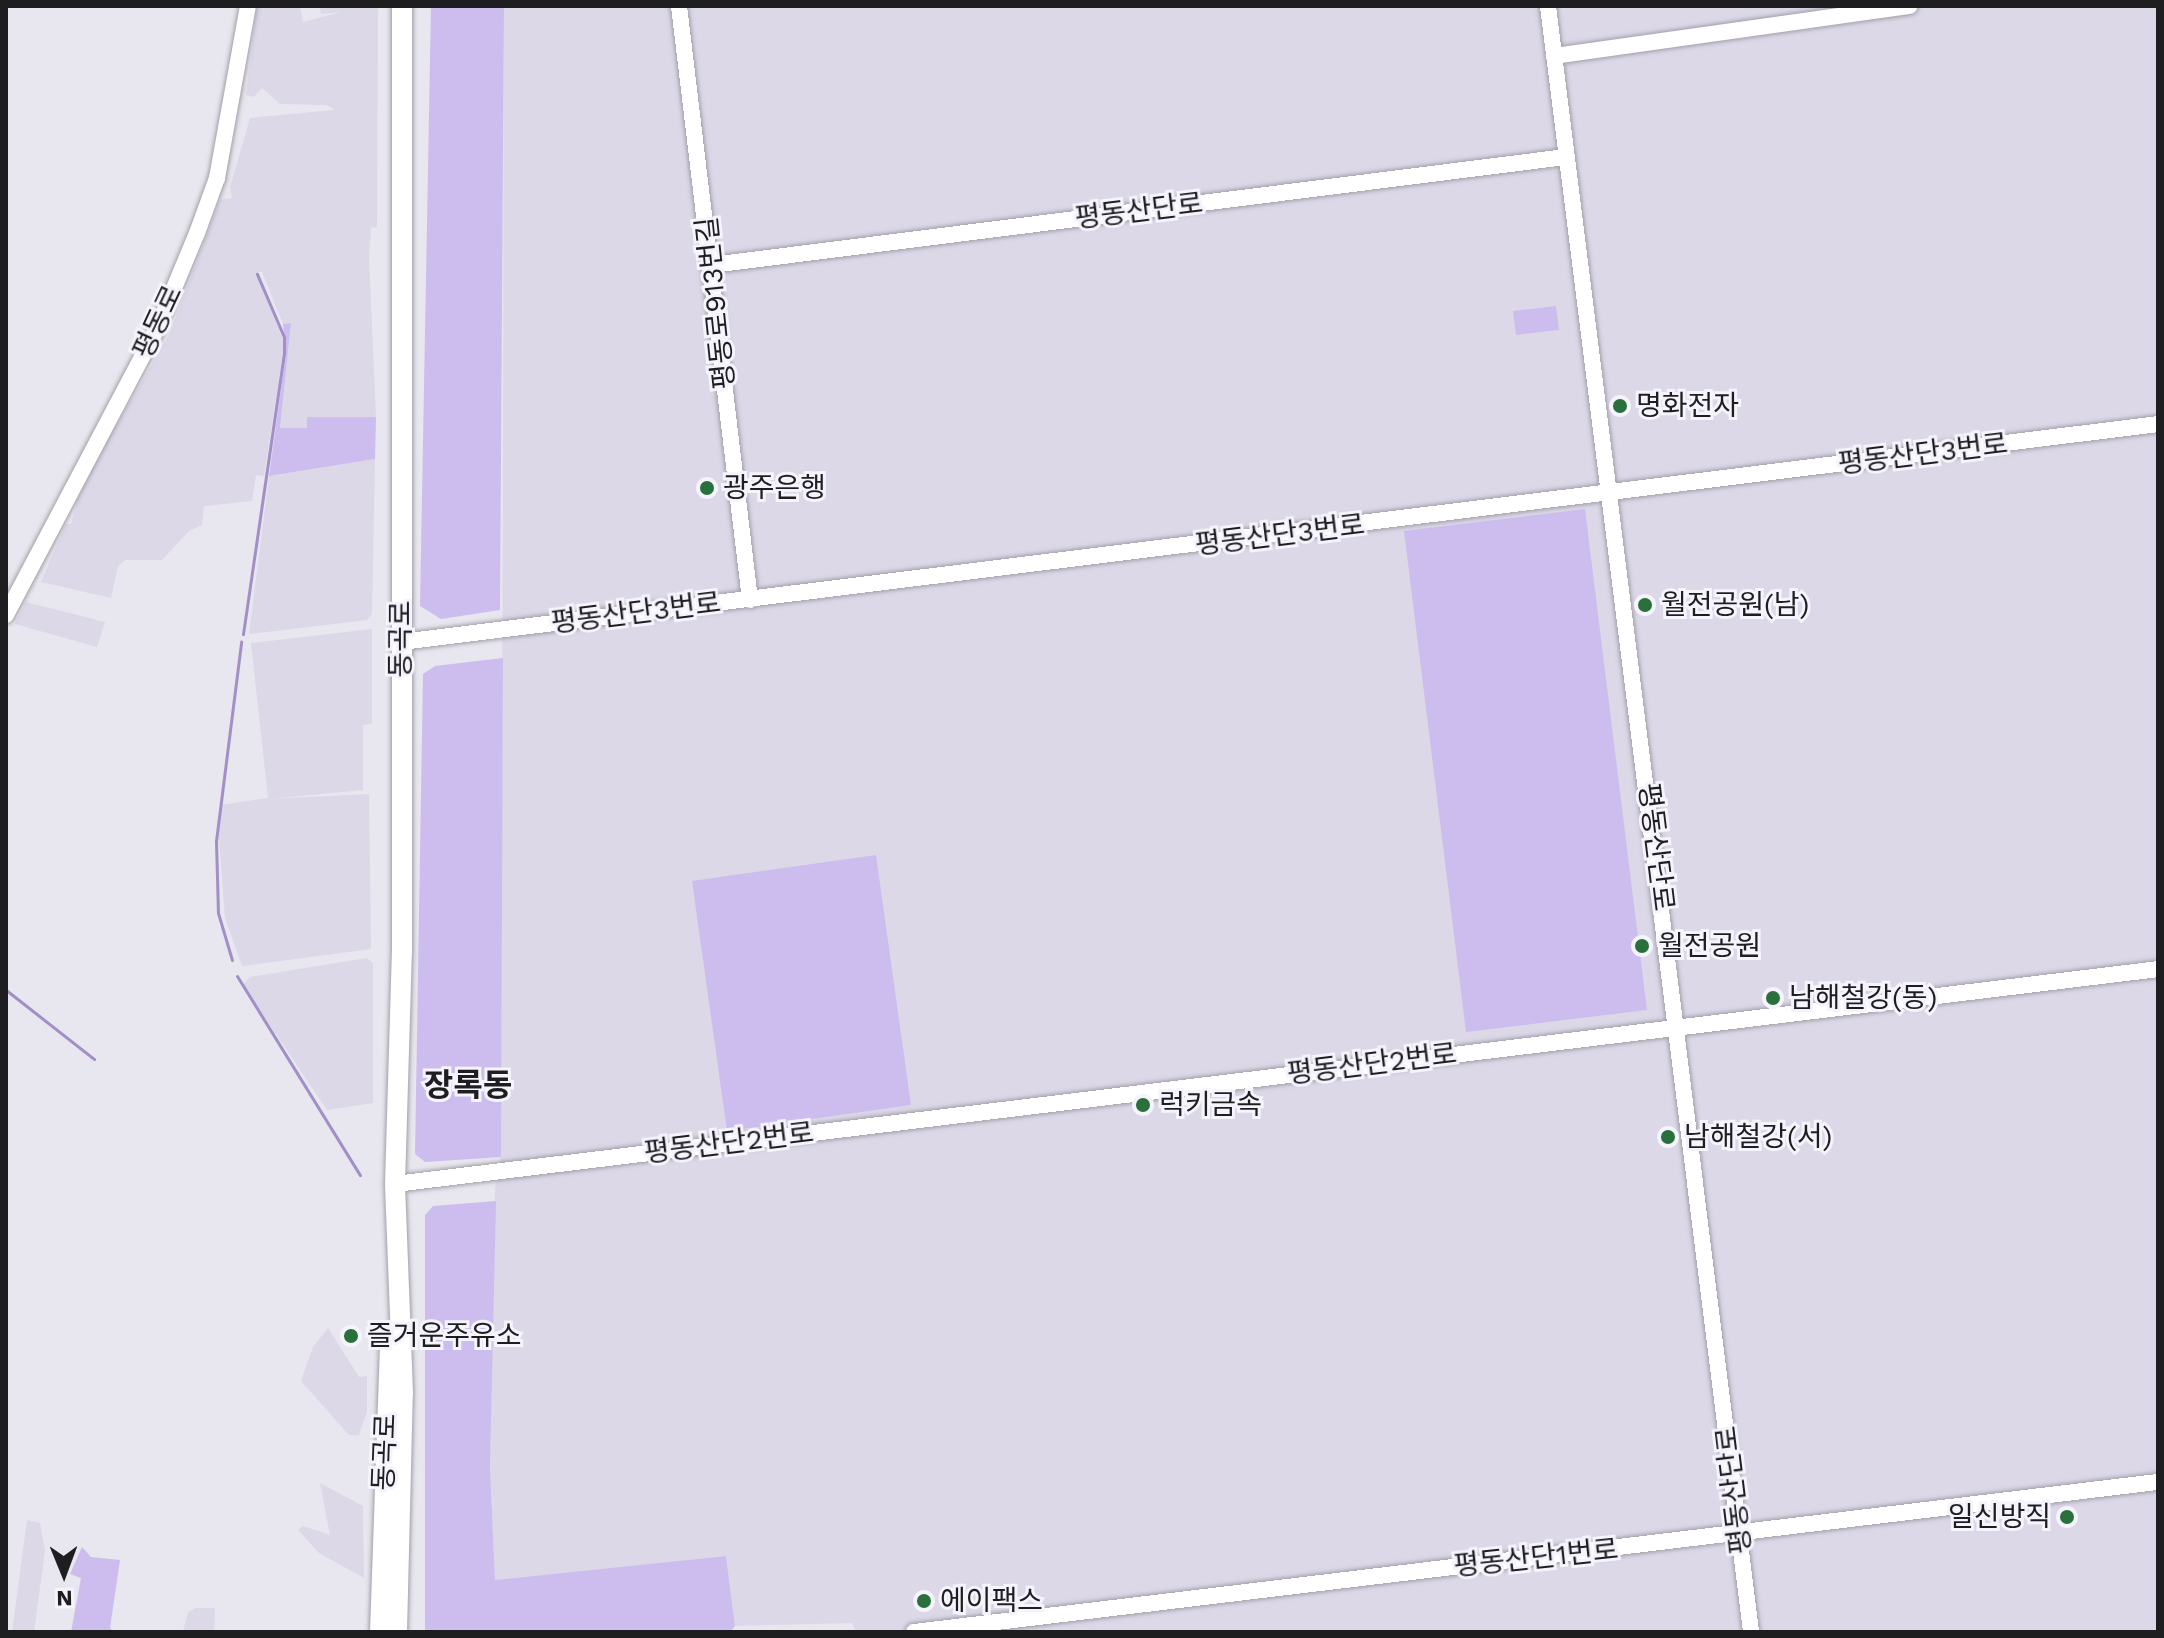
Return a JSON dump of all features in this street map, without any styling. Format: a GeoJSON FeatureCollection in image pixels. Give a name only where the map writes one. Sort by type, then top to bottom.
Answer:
{"type":"FeatureCollection","features":[{"type":"Feature","properties":{"kind":"main road","name":"동곡로"},"geometry":{"type":"LineString","coordinates":[[397,1632],[403,1393],[395,1184],[402,952],[402,6]]}},
{"type":"Feature","properties":{"kind":"main road","name":"동곡로"},"geometry":{"type":"LineString","coordinates":[[380,1632],[387,1384],[397,1272]]}},
{"type":"Feature","properties":{"kind":"street","name":"평동로"},"geometry":{"type":"LineString","coordinates":[[6,615],[158,327],[197,233],[217,178],[248,6]]}},
{"type":"Feature","properties":{"kind":"street","name":"평동로913번길"},"geometry":{"type":"LineString","coordinates":[[679,6],[750,600]]}},
{"type":"Feature","properties":{"kind":"street","name":"평동산단로"},"geometry":{"type":"LineString","coordinates":[[1548,6],[1679,1028],[1751,1632]]}},
{"type":"Feature","properties":{"kind":"street"},"geometry":{"type":"LineString","coordinates":[[1554,56],[1910,6]]}},
{"type":"Feature","properties":{"kind":"street","name":"평동산단로"},"geometry":{"type":"LineString","coordinates":[[712,265],[1566,157]]}},
{"type":"Feature","properties":{"kind":"street","name":"평동산단3번로"},"geometry":{"type":"LineString","coordinates":[[401,642],[2158,424]]}},
{"type":"Feature","properties":{"kind":"street","name":"평동산단2번로"},"geometry":{"type":"LineString","coordinates":[[395,1184],[2158,969]]}},
{"type":"Feature","properties":{"kind":"street","name":"평동산단1번로"},"geometry":{"type":"LineString","coordinates":[[914,1632],[1740,1535],[2158,1482]]}},
{"type":"Feature","properties":{"kind":"shaded area"},"geometry":{"type":"Polygon","coordinates":[[[257,6],[300,6],[303,22],[341,12],[321,14],[320,6],[378,6],[377,227],[371,228],[369,257],[376,417],[307,417],[307,429],[280,429],[291,323],[283,324],[262,272],[255,272],[283,339],[283,353],[264,476],[256,475],[252,501],[204,506],[202,525],[189,531],[162,560],[125,560],[118,566],[111,598],[41,582],[66,524],[71,524],[82,485],[169,335],[220,200],[232,198],[230,187],[250,118],[335,110],[327,105],[280,104],[262,88],[254,97],[246,95],[257,6]]]}},
{"type":"Feature","properties":{"kind":"shaded area"},"geometry":{"type":"Polygon","coordinates":[[[431,6],[504,6],[500,610],[441,619],[420,606],[431,6]]]}},
{"type":"Feature","properties":{"kind":"shaded area"},"geometry":{"type":"Polygon","coordinates":[[[504,6],[2158,6],[2158,1632],[856,1632],[852,1623],[735,1626],[726,1556],[495,1581],[490,1467],[495,1188],[501,1157],[504,6]]]}},
{"type":"Feature","properties":{"kind":"shaded area"},"geometry":{"type":"Polygon","coordinates":[[[1556,306],[1559,330],[1516,335],[1513,311],[1556,306]]]}},
{"type":"Feature","properties":{"kind":"shaded area"},"geometry":{"type":"Polygon","coordinates":[[[291,323],[280,428],[307,428],[307,417],[376,417],[375,459],[269,476],[286,353],[283,324],[291,323]]]}},
{"type":"Feature","properties":{"kind":"shaded area"},"geometry":{"type":"Polygon","coordinates":[[[375,459],[372,614],[367,620],[249,634],[269,476],[375,459]]]}},
{"type":"Feature","properties":{"kind":"shaded area"},"geometry":{"type":"Polygon","coordinates":[[[1585,509],[1647,1010],[1466,1032],[1404,531],[1585,509]]]}},
{"type":"Feature","properties":{"kind":"shaded area"},"geometry":{"type":"Polygon","coordinates":[[[26,602],[105,622],[97,647],[15,624],[26,602]]]}},
{"type":"Feature","properties":{"kind":"shaded area"},"geometry":{"type":"Polygon","coordinates":[[[372,629],[372,724],[363,725],[363,790],[269,799],[369,794],[371,949],[242,966],[225,918],[218,825],[220,805],[268,798],[251,643],[372,629]]]}},
{"type":"Feature","properties":{"kind":"shaded area"},"geometry":{"type":"Polygon","coordinates":[[[503,658],[501,1157],[425,1162],[415,1154],[423,674],[435,666],[503,658]]]}},
{"type":"Feature","properties":{"kind":"shaded area"},"geometry":{"type":"Polygon","coordinates":[[[876,855],[911,1105],[727,1131],[692,881],[876,855]]]}},
{"type":"Feature","properties":{"kind":"shaded area"},"geometry":{"type":"Polygon","coordinates":[[[367,958],[373,963],[373,1103],[327,1110],[243,985],[250,977],[367,958]]]}},
{"type":"Feature","properties":{"kind":"shaded area"},"geometry":{"type":"Polygon","coordinates":[[[496,1201],[490,1467],[495,1580],[726,1556],[735,1626],[730,1632],[425,1632],[425,1215],[433,1206],[496,1201]]]}},
{"type":"Feature","properties":{"kind":"shaded area"},"geometry":{"type":"Polygon","coordinates":[[[328,1328],[359,1377],[367,1376],[367,1411],[359,1435],[349,1435],[301,1381],[313,1347],[328,1328]]]}},
{"type":"Feature","properties":{"kind":"shaded area"},"geometry":{"type":"Polygon","coordinates":[[[320,1483],[363,1506],[364,1578],[319,1553],[298,1530],[303,1526],[330,1535],[320,1483]]]}},
{"type":"Feature","properties":{"kind":"shaded area"},"geometry":{"type":"Polygon","coordinates":[[[27,1520],[40,1523],[45,1551],[34,1632],[12,1632],[27,1520]]]}},
{"type":"Feature","properties":{"kind":"shaded area"},"geometry":{"type":"Polygon","coordinates":[[[82,1547],[91,1557],[120,1560],[110,1628],[114,1632],[71,1632],[81,1578],[70,1574],[82,1547]]]}},
{"type":"Feature","properties":{"kind":"shaded area"},"geometry":{"type":"Polygon","coordinates":[[[196,1608],[215,1608],[214,1632],[183,1632],[188,1612],[196,1608]]]}},
{"type":"Feature","properties":{"kind":"waterway"},"geometry":{"type":"LineString","coordinates":[[243,634],[284,354],[284,337],[257,274]]}},
{"type":"Feature","properties":{"kind":"waterway"},"geometry":{"type":"LineString","coordinates":[[232,960],[218,913],[216,841],[241,642]]}},
{"type":"Feature","properties":{"kind":"waterway"},"geometry":{"type":"LineString","coordinates":[[237,976],[360,1175]]}},
{"type":"Feature","properties":{"kind":"waterway"},"geometry":{"type":"LineString","coordinates":[[6,990],[94,1059]]}},
{"type":"Feature","properties":{"kind":"place","name":"명화전자"},"geometry":{"type":"Point","coordinates":[1620,406]}},
{"type":"Feature","properties":{"kind":"place","name":"광주은행"},"geometry":{"type":"Point","coordinates":[707,488]}},
{"type":"Feature","properties":{"kind":"place","name":"월전공원(남)"},"geometry":{"type":"Point","coordinates":[1645,605]}},
{"type":"Feature","properties":{"kind":"place","name":"월전공원"},"geometry":{"type":"Point","coordinates":[1642,946]}},
{"type":"Feature","properties":{"kind":"place","name":"남해철강(동)"},"geometry":{"type":"Point","coordinates":[1773,998]}},
{"type":"Feature","properties":{"kind":"place","name":"럭키금속"},"geometry":{"type":"Point","coordinates":[1143,1105]}},
{"type":"Feature","properties":{"kind":"place","name":"남해철강(서)"},"geometry":{"type":"Point","coordinates":[1668,1137]}},
{"type":"Feature","properties":{"kind":"place","name":"즐거운주유소"},"geometry":{"type":"Point","coordinates":[351,1336]}},
{"type":"Feature","properties":{"kind":"place","name":"일신방직"},"geometry":{"type":"Point","coordinates":[2067,1517]}},
{"type":"Feature","properties":{"kind":"place","name":"에이팩스"},"geometry":{"type":"Point","coordinates":[924,1601]}},
{"type":"Feature","properties":{"kind":"district","name":"장록동"},"geometry":{"type":"Point","coordinates":[468,1085]}}]}
